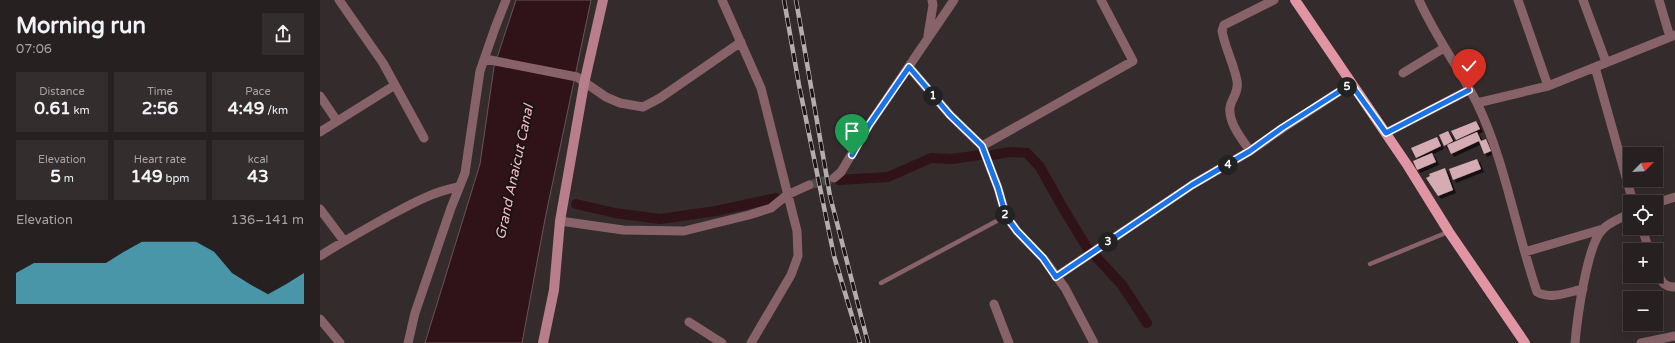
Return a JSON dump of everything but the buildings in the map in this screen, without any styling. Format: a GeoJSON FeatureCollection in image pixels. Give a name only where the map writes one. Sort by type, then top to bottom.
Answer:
{"type":"FeatureCollection","features":[{"type":"Feature","properties":{"kind":"main road"},"geometry":{"type":"LineString","coordinates":[[543,343],[554,290],[560,221],[580,81],[603,0]]}},
{"type":"Feature","properties":{"kind":"main road"},"geometry":{"type":"LineString","coordinates":[[1295,0],[1351,84],[1386,133],[1449,232],[1525,343]]}},
{"type":"Feature","properties":{"kind":"street"},"geometry":{"type":"LineString","coordinates":[[339,0],[383,63],[424,138]]}},
{"type":"Feature","properties":{"kind":"street"},"geometry":{"type":"LineString","coordinates":[[408,343],[415,313],[458,187],[465,173],[480,71],[489,60],[495,28],[506,0]]}},
{"type":"Feature","properties":{"kind":"street"},"geometry":{"type":"LineString","coordinates":[[722,0],[742,42],[761,88],[797,231],[798,256],[791,275],[751,343]]}},
{"type":"Feature","properties":{"kind":"street"},"geometry":{"type":"LineString","coordinates":[[928,38],[933,5],[932,0]]}},
{"type":"Feature","properties":{"kind":"street"},"geometry":{"type":"LineString","coordinates":[[834,178],[841,172],[869,125],[954,0]]}},
{"type":"Feature","properties":{"kind":"street"},"geometry":{"type":"LineString","coordinates":[[982,146],[1133,61],[1101,0]]}},
{"type":"Feature","properties":{"kind":"street"},"geometry":{"type":"LineString","coordinates":[[1250,151],[1238,133],[1232,119],[1230,107],[1238,91],[1237,81],[1222,31],[1224,25],[1274,0]]}},
{"type":"Feature","properties":{"kind":"street"},"geometry":{"type":"LineString","coordinates":[[1419,0],[1428,22],[1477,103],[1493,144],[1537,292],[1549,296],[1583,289]]}},
{"type":"Feature","properties":{"kind":"street"},"geometry":{"type":"LineString","coordinates":[[1518,0],[1548,86]]}},
{"type":"Feature","properties":{"kind":"street"},"geometry":{"type":"LineString","coordinates":[[1583,0],[1606,62]]}},
{"type":"Feature","properties":{"kind":"street"},"geometry":{"type":"LineString","coordinates":[[1477,103],[1548,86],[1673,36],[1659,0]]}},
{"type":"Feature","properties":{"kind":"street"},"geometry":{"type":"LineString","coordinates":[[489,60],[580,81],[606,97],[620,103],[643,107],[660,98],[742,42]]}},
{"type":"Feature","properties":{"kind":"street"},"geometry":{"type":"LineString","coordinates":[[1403,73],[1444,48]]}},
{"type":"Feature","properties":{"kind":"street"},"geometry":{"type":"LineString","coordinates":[[909,67],[950,115],[982,146],[998,188],[1006,216],[1017,231],[1043,258],[1065,288],[1094,343]]}},
{"type":"Feature","properties":{"kind":"street"},"geometry":{"type":"LineString","coordinates":[[1595,67],[1631,195]]}},
{"type":"Feature","properties":{"kind":"street"},"geometry":{"type":"LineString","coordinates":[[1056,277],[1192,185],[1250,151],[1282,128],[1351,84]]}},
{"type":"Feature","properties":{"kind":"street"},"geometry":{"type":"LineString","coordinates":[[320,132],[395,85]]}},
{"type":"Feature","properties":{"kind":"street"},"geometry":{"type":"LineString","coordinates":[[1386,133],[1469,90]]}},
{"type":"Feature","properties":{"kind":"street"},"geometry":{"type":"LineString","coordinates":[[320,96],[337,121]]}},
{"type":"Feature","properties":{"kind":"street"},"geometry":{"type":"LineString","coordinates":[[560,221],[623,230],[684,231],[771,208],[788,194],[809,185]]}},
{"type":"Feature","properties":{"kind":"street"},"geometry":{"type":"LineString","coordinates":[[320,256],[344,241],[427,196],[443,190],[458,187]]}},
{"type":"Feature","properties":{"kind":"street"},"geometry":{"type":"LineString","coordinates":[[1663,201],[1675,197]]}},
{"type":"Feature","properties":{"kind":"street"},"geometry":{"type":"LineString","coordinates":[[320,209],[344,241]]}},
{"type":"Feature","properties":{"kind":"street"},"geometry":{"type":"LineString","coordinates":[[1525,252],[1603,229],[1623,217]]}},
{"type":"Feature","properties":{"kind":"street"},"geometry":{"type":"LineString","coordinates":[[1575,343],[1583,289],[1592,251],[1596,239],[1603,229]]}},
{"type":"Feature","properties":{"kind":"street"},"geometry":{"type":"LineString","coordinates":[[1662,283],[1666,287],[1675,287]]}},
{"type":"Feature","properties":{"kind":"street"},"geometry":{"type":"LineString","coordinates":[[994,304],[1009,343]]}},
{"type":"Feature","properties":{"kind":"street"},"geometry":{"type":"LineString","coordinates":[[320,319],[340,343]]}},
{"type":"Feature","properties":{"kind":"street"},"geometry":{"type":"LineString","coordinates":[[689,322],[722,343]]}},
{"type":"Feature","properties":{"kind":"street"},"geometry":{"type":"LineString","coordinates":[[1641,343],[1675,336]]}},
{"type":"Feature","properties":{"kind":"lane"},"geometry":{"type":"LineString","coordinates":[[880,283],[1006,216]]}},
{"type":"Feature","properties":{"kind":"lane"},"geometry":{"type":"LineString","coordinates":[[1370,264],[1449,232]]}},
{"type":"Feature","properties":{"kind":"water","name":"Grand Anaicut Canal"},"geometry":{"type":"Polygon","coordinates":[[[516,0],[591,0],[545,219],[522,343],[425,343],[480,164],[494,67],[516,0]]]}},
{"type":"Feature","properties":{"kind":"waterway"},"geometry":{"type":"LineString","coordinates":[[992,155],[1010,152],[1027,153],[1040,167],[1086,246],[1122,285],[1147,323]]}},
{"type":"Feature","properties":{"kind":"waterway"},"geometry":{"type":"LineString","coordinates":[[839,180],[888,177],[931,158],[952,159],[980,155]]}},
{"type":"Feature","properties":{"kind":"waterway"},"geometry":{"type":"LineString","coordinates":[[576,204],[615,213],[660,219],[716,211],[776,198]]}},
{"type":"Feature","properties":{"kind":"tunnel"},"geometry":{"type":"LineString","coordinates":[[809,185],[834,178]]}},
{"type":"Feature","properties":{"kind":"railway"},"geometry":{"type":"LineString","coordinates":[[784,0],[799,85],[834,256],[860,343]]}},
{"type":"Feature","properties":{"kind":"railway"},"geometry":{"type":"LineString","coordinates":[[796,0],[830,196],[868,343]]}},
{"type":"Feature","properties":{"kind":"route"},"geometry":{"type":"LineString","coordinates":[[852,155],[869,125],[909,67],[950,115],[982,146],[998,188],[1006,216],[1017,231],[1043,258],[1056,277],[1192,185],[1250,151],[1282,128],[1351,84],[1386,133],[1469,90]]}}]}
